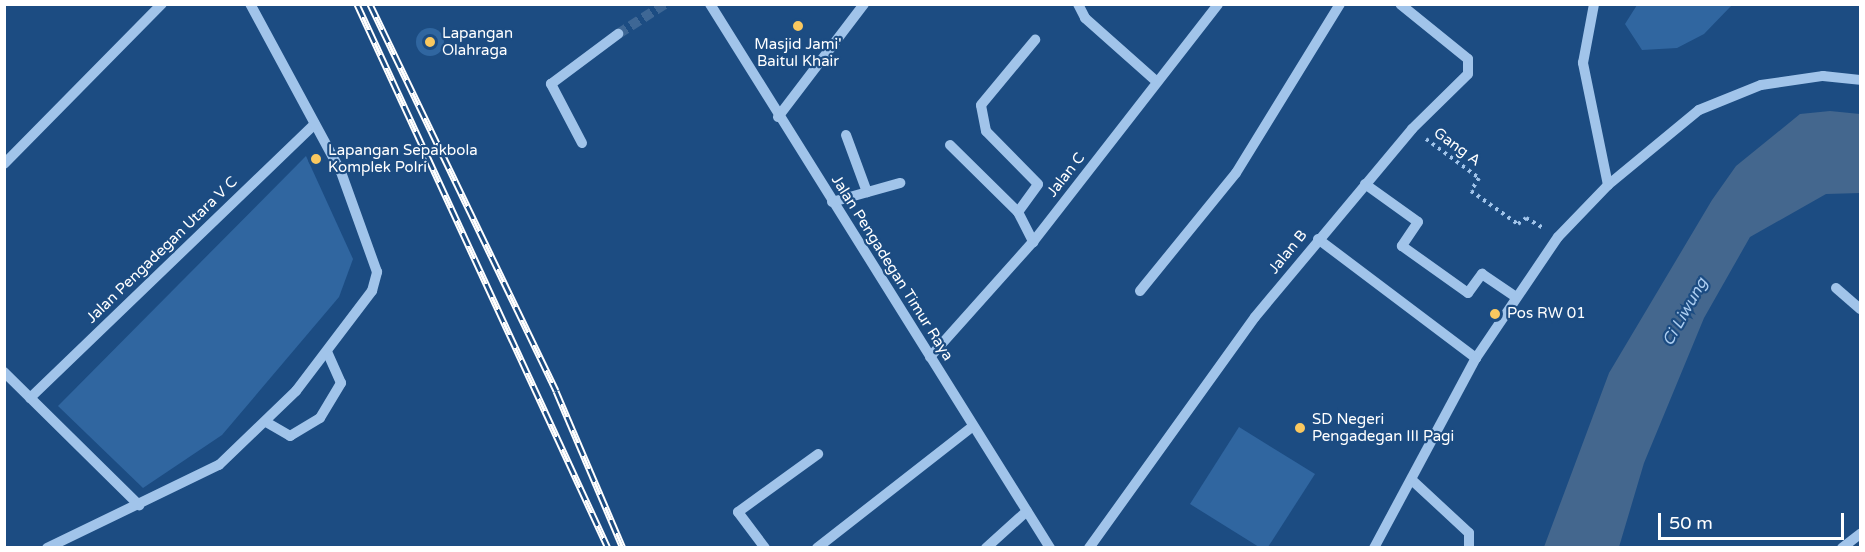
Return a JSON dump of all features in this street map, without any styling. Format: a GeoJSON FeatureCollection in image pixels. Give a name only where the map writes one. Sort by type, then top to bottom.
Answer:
{"type":"FeatureCollection","features":[{"type":"Feature","properties":{"kind":"street"},"geometry":{"type":"LineString","coordinates":[[4,164],[162,4]]}},
{"type":"Feature","properties":{"kind":"street"},"geometry":{"type":"LineString","coordinates":[[47,548],[219,465],[266,422],[327,352],[372,291],[377,272],[341,172],[250,4]]}},
{"type":"Feature","properties":{"kind":"street","name":"Jalan Pengadegan Timur Raya"},"geometry":{"type":"LineString","coordinates":[[710,4],[778,117],[1050,548]]}},
{"type":"Feature","properties":{"kind":"street"},"geometry":{"type":"LineString","coordinates":[[778,117],[864,4]]}},
{"type":"Feature","properties":{"kind":"street"},"geometry":{"type":"LineString","coordinates":[[1078,4],[1085,18],[1157,82]]}},
{"type":"Feature","properties":{"kind":"street","name":"Jalan C"},"geometry":{"type":"LineString","coordinates":[[930,357],[1033,242],[1218,4]]}},
{"type":"Feature","properties":{"kind":"street"},"geometry":{"type":"LineString","coordinates":[[1140,291],[1236,172],[1340,4]]}},
{"type":"Feature","properties":{"kind":"street","name":"Jalan B"},"geometry":{"type":"LineString","coordinates":[[1089,548],[1318,239],[1412,129],[1471,67],[1400,4]]}},
{"type":"Feature","properties":{"kind":"street"},"geometry":{"type":"LineString","coordinates":[[1594,4],[1583,63],[1608,185]]}},
{"type":"Feature","properties":{"kind":"street"},"geometry":{"type":"LineString","coordinates":[[582,143],[551,84],[618,34]]}},
{"type":"Feature","properties":{"kind":"street"},"geometry":{"type":"LineString","coordinates":[[1018,212],[1038,184],[986,131],[981,105],[1035,40]]}},
{"type":"Feature","properties":{"kind":"street"},"geometry":{"type":"LineString","coordinates":[[1374,548],[1414,482],[1476,358],[1558,237],[1608,185],[1699,110],[1761,86],[1823,76],[1860,80]]}},
{"type":"Feature","properties":{"kind":"street","name":"Jalan Pengadegan Utara V C"},"geometry":{"type":"LineString","coordinates":[[30,398],[315,124]]}},
{"type":"Feature","properties":{"kind":"street"},"geometry":{"type":"LineString","coordinates":[[846,135],[867,192]]}},
{"type":"Feature","properties":{"kind":"street"},"geometry":{"type":"LineString","coordinates":[[950,145],[1018,212],[1033,242]]}},
{"type":"Feature","properties":{"kind":"street"},"geometry":{"type":"LineString","coordinates":[[832,202],[900,183]]}},
{"type":"Feature","properties":{"kind":"street"},"geometry":{"type":"LineString","coordinates":[[1365,184],[1418,222],[1401,246],[1468,293],[1482,274],[1516,297]]}},
{"type":"Feature","properties":{"kind":"street"},"geometry":{"type":"LineString","coordinates":[[1318,239],[1476,358]]}},
{"type":"Feature","properties":{"kind":"street"},"geometry":{"type":"LineString","coordinates":[[1836,288],[1860,309]]}},
{"type":"Feature","properties":{"kind":"street"},"geometry":{"type":"LineString","coordinates":[[266,422],[290,436],[320,418],[341,383],[327,352]]}},
{"type":"Feature","properties":{"kind":"street"},"geometry":{"type":"LineString","coordinates":[[4,372],[139,505]]}},
{"type":"Feature","properties":{"kind":"street"},"geometry":{"type":"LineString","coordinates":[[817,548],[973,426]]}},
{"type":"Feature","properties":{"kind":"street"},"geometry":{"type":"LineString","coordinates":[[765,548],[738,512],[818,454]]}},
{"type":"Feature","properties":{"kind":"street"},"geometry":{"type":"LineString","coordinates":[[1414,482],[1469,533],[1469,548]]}},
{"type":"Feature","properties":{"kind":"street"},"geometry":{"type":"LineString","coordinates":[[986,548],[1027,511]]}},
{"type":"Feature","properties":{"kind":"street"},"geometry":{"type":"LineString","coordinates":[[1842,548],[1860,534]]}},
{"type":"Feature","properties":{"kind":"path","name":"Gang A"},"geometry":{"type":"LineString","coordinates":[[1412,129],[1479,178],[1471,191],[1518,224],[1526,218],[1558,237]]}},
{"type":"Feature","properties":{"kind":"shaded area"},"geometry":{"type":"Polygon","coordinates":[[[1637,5],[1732,5],[1704,34],[1677,48],[1642,50],[1625,24],[1637,5]]]}},
{"type":"Feature","properties":{"kind":"shaded area","name":"Lapangan Olahraga"},"geometry":{"type":"Polygon","coordinates":[[[430,28],[440,32],[444,42],[440,52],[430,56],[420,52],[416,42],[420,32],[430,28]]]}},
{"type":"Feature","properties":{"kind":"shaded area"},"geometry":{"type":"Polygon","coordinates":[[[306,156],[353,259],[339,297],[222,435],[143,488],[58,406],[306,156]]]}},
{"type":"Feature","properties":{"kind":"shaded area"},"geometry":{"type":"Polygon","coordinates":[[[1239,427],[1315,474],[1268,547],[1259,547],[1190,504],[1239,427]]]}},
{"type":"Feature","properties":{"kind":"water","name":"Ci Liwung"},"geometry":{"type":"Polygon","coordinates":[[[1830,111],[1860,114],[1860,193],[1826,194],[1750,237],[1704,318],[1644,463],[1619,547],[1544,547],[1609,373],[1712,200],[1736,166],[1800,114],[1830,111]]]}},
{"type":"Feature","properties":{"kind":"tunnel"},"geometry":{"type":"LineString","coordinates":[[618,34],[665,4]]}},
{"type":"Feature","properties":{"kind":"railway"},"geometry":{"type":"LineString","coordinates":[[357,4],[608,548]]}},
{"type":"Feature","properties":{"kind":"railway"},"geometry":{"type":"LineString","coordinates":[[370,4],[556,391],[623,548]]}},
{"type":"Feature","properties":{"kind":"place","name":"Masjid Jami' Baitul Khair"},"geometry":{"type":"Point","coordinates":[798,26]}},
{"type":"Feature","properties":{"kind":"place","name":"Lapangan Olahraga"},"geometry":{"type":"Point","coordinates":[430,42]}},
{"type":"Feature","properties":{"kind":"place","name":"Lapangan Sepakbola Komplek Polri"},"geometry":{"type":"Point","coordinates":[316,159]}},
{"type":"Feature","properties":{"kind":"place","name":"Pos RW 01"},"geometry":{"type":"Point","coordinates":[1495,314]}},
{"type":"Feature","properties":{"kind":"place","name":"SD Negeri Pengadegan III Pagi"},"geometry":{"type":"Point","coordinates":[1300,428]}}]}
